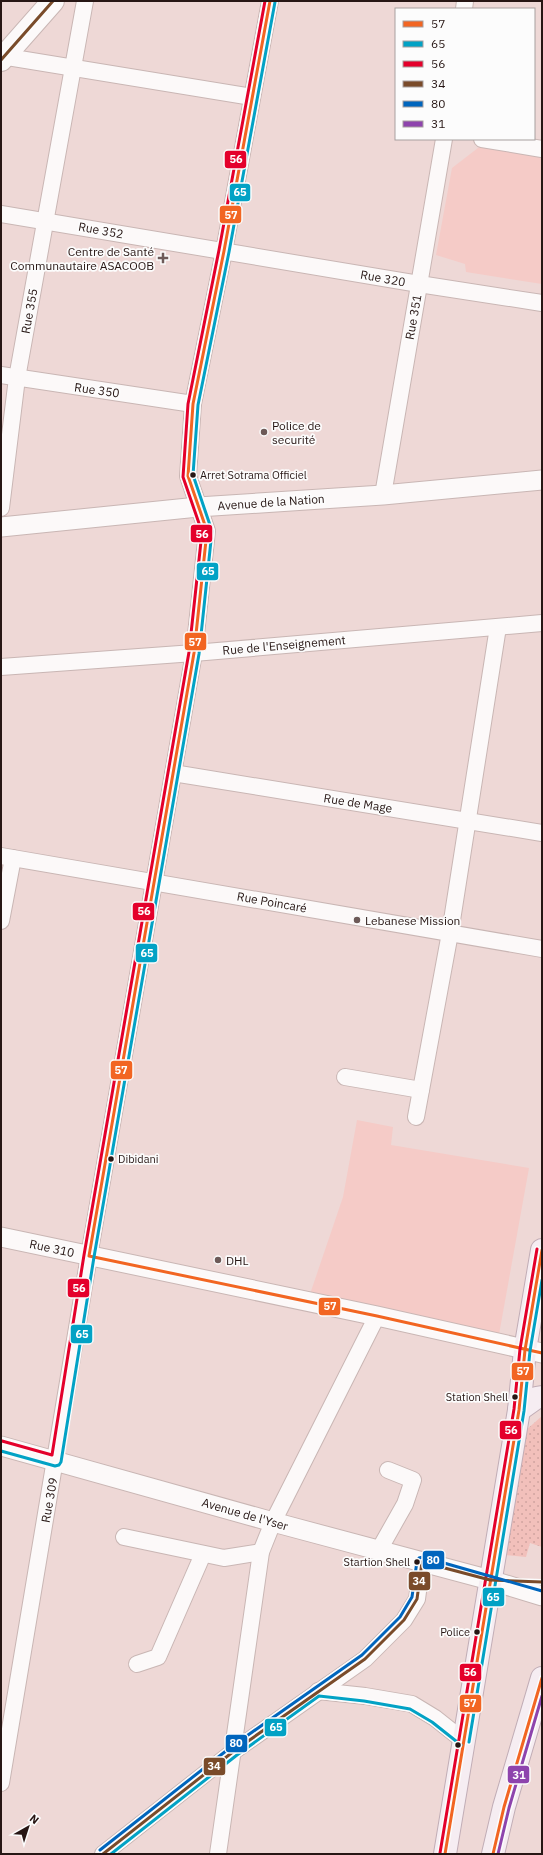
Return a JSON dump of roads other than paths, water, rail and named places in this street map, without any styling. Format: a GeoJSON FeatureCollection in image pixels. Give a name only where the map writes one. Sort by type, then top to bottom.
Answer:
{"type":"FeatureCollection","features":[{"type":"Feature","properties":{"kind":"main road"},"geometry":{"type":"LineString","coordinates":[[2,58],[53,1]]}},
{"type":"Feature","properties":{"kind":"main road"},"geometry":{"type":"LineString","coordinates":[[445,1854],[519,1410],[534,1352],[541,1257]]}},
{"type":"Feature","properties":{"kind":"main road"},"geometry":{"type":"LineString","coordinates":[[519,1410],[536,1398],[542,1397]]}},
{"type":"Feature","properties":{"kind":"main road"},"geometry":{"type":"LineString","coordinates":[[493,1854],[504,1807],[538,1711],[542,1678]]}},
{"type":"Feature","properties":{"kind":"street","name":"Rue 355"},"geometry":{"type":"LineString","coordinates":[[1,508],[17,378],[85,1]]}},
{"type":"Feature","properties":{"kind":"street","name":"Rue 309"},"geometry":{"type":"LineString","coordinates":[[1,1783],[56,1461],[89,1256],[194,653],[206,531],[188,476],[193,404],[224,251],[270,1]]}},
{"type":"Feature","properties":{"kind":"street"},"geometry":{"type":"LineString","coordinates":[[2,58],[252,97]]}},
{"type":"Feature","properties":{"kind":"street","name":"Rue 351"},"geometry":{"type":"LineString","coordinates":[[383,495],[444,140]]}},
{"type":"Feature","properties":{"kind":"street"},"geometry":{"type":"LineString","coordinates":[[488,140],[542,149]]}},
{"type":"Feature","properties":{"kind":"street","name":"Rue 352"},"geometry":{"type":"LineString","coordinates":[[1,214],[224,251]]}},
{"type":"Feature","properties":{"kind":"street","name":"Rue 320"},"geometry":{"type":"LineString","coordinates":[[224,251],[542,303]]}},
{"type":"Feature","properties":{"kind":"street","name":"Rue 350"},"geometry":{"type":"LineString","coordinates":[[1,375],[193,404]]}},
{"type":"Feature","properties":{"kind":"street","name":"Avenue de la Nation"},"geometry":{"type":"LineString","coordinates":[[1,527],[198,507],[383,495],[542,480]]}},
{"type":"Feature","properties":{"kind":"street","name":"Rue de l'Enseignement"},"geometry":{"type":"LineString","coordinates":[[1,667],[194,653],[542,623]]}},
{"type":"Feature","properties":{"kind":"street"},"geometry":{"type":"LineString","coordinates":[[416,1117],[469,821],[498,626]]}},
{"type":"Feature","properties":{"kind":"street","name":"Rue de Mage"},"geometry":{"type":"LineString","coordinates":[[173,772],[542,833]]}},
{"type":"Feature","properties":{"kind":"street"},"geometry":{"type":"LineString","coordinates":[[1,921],[7,857]]}},
{"type":"Feature","properties":{"kind":"street","name":"Rue Poincaré"},"geometry":{"type":"LineString","coordinates":[[7,857],[542,949]]}},
{"type":"Feature","properties":{"kind":"street"},"geometry":{"type":"LineString","coordinates":[[345,1077],[421,1090]]}},
{"type":"Feature","properties":{"kind":"street","name":"Rue 310"},"geometry":{"type":"LineString","coordinates":[[1,1237],[377,1316],[534,1352]]}},
{"type":"Feature","properties":{"kind":"street"},"geometry":{"type":"LineString","coordinates":[[218,1854],[234,1751],[261,1552],[273,1522],[377,1316]]}},
{"type":"Feature","properties":{"kind":"street","name":"Avenue de l'Yser"},"geometry":{"type":"LineString","coordinates":[[1,1446],[273,1522],[490,1580]]}},
{"type":"Feature","properties":{"kind":"street"},"geometry":{"type":"LineString","coordinates":[[379,1550],[405,1504],[413,1480],[388,1470]]}},
{"type":"Feature","properties":{"kind":"street"},"geometry":{"type":"LineString","coordinates":[[124,1537],[224,1558],[261,1552]]}},
{"type":"Feature","properties":{"kind":"street"},"geometry":{"type":"LineString","coordinates":[[137,1664],[158,1657],[203,1554]]}},
{"type":"Feature","properties":{"kind":"street"},"geometry":{"type":"LineString","coordinates":[[103,1854],[234,1751],[365,1659],[404,1620],[417,1599],[422,1562]]}},
{"type":"Feature","properties":{"kind":"street"},"geometry":{"type":"LineString","coordinates":[[490,1580],[542,1582]]}},
{"type":"Feature","properties":{"kind":"street"},"geometry":{"type":"LineString","coordinates":[[490,1580],[542,1596]]}},
{"type":"Feature","properties":{"kind":"street"},"geometry":{"type":"LineString","coordinates":[[318,1691],[365,1696],[412,1704],[435,1718],[464,1741]]}},
{"type":"Feature","properties":{"kind":"place","name":"Centre de Santé Communautaire ASACOOB"},"geometry":{"type":"Point","coordinates":[163,258]}},
{"type":"Feature","properties":{"kind":"place","name":"Police de securité"},"geometry":{"type":"Point","coordinates":[264,432]}},
{"type":"Feature","properties":{"kind":"place","name":"Arret Sotrama Officiel"},"geometry":{"type":"Point","coordinates":[193,475]}},
{"type":"Feature","properties":{"kind":"place","name":"Lebanese Mission"},"geometry":{"type":"Point","coordinates":[357,920]}},
{"type":"Feature","properties":{"kind":"place","name":"Dibidani"},"geometry":{"type":"Point","coordinates":[111,1159]}},
{"type":"Feature","properties":{"kind":"place","name":"DHL"},"geometry":{"type":"Point","coordinates":[218,1260]}},
{"type":"Feature","properties":{"kind":"place","name":"Station Shell"},"geometry":{"type":"Point","coordinates":[515,1397]}},
{"type":"Feature","properties":{"kind":"place","name":"Startion Shell"},"geometry":{"type":"Point","coordinates":[417,1562]}},
{"type":"Feature","properties":{"kind":"place","name":"Police"},"geometry":{"type":"Point","coordinates":[477,1632]}}]}
